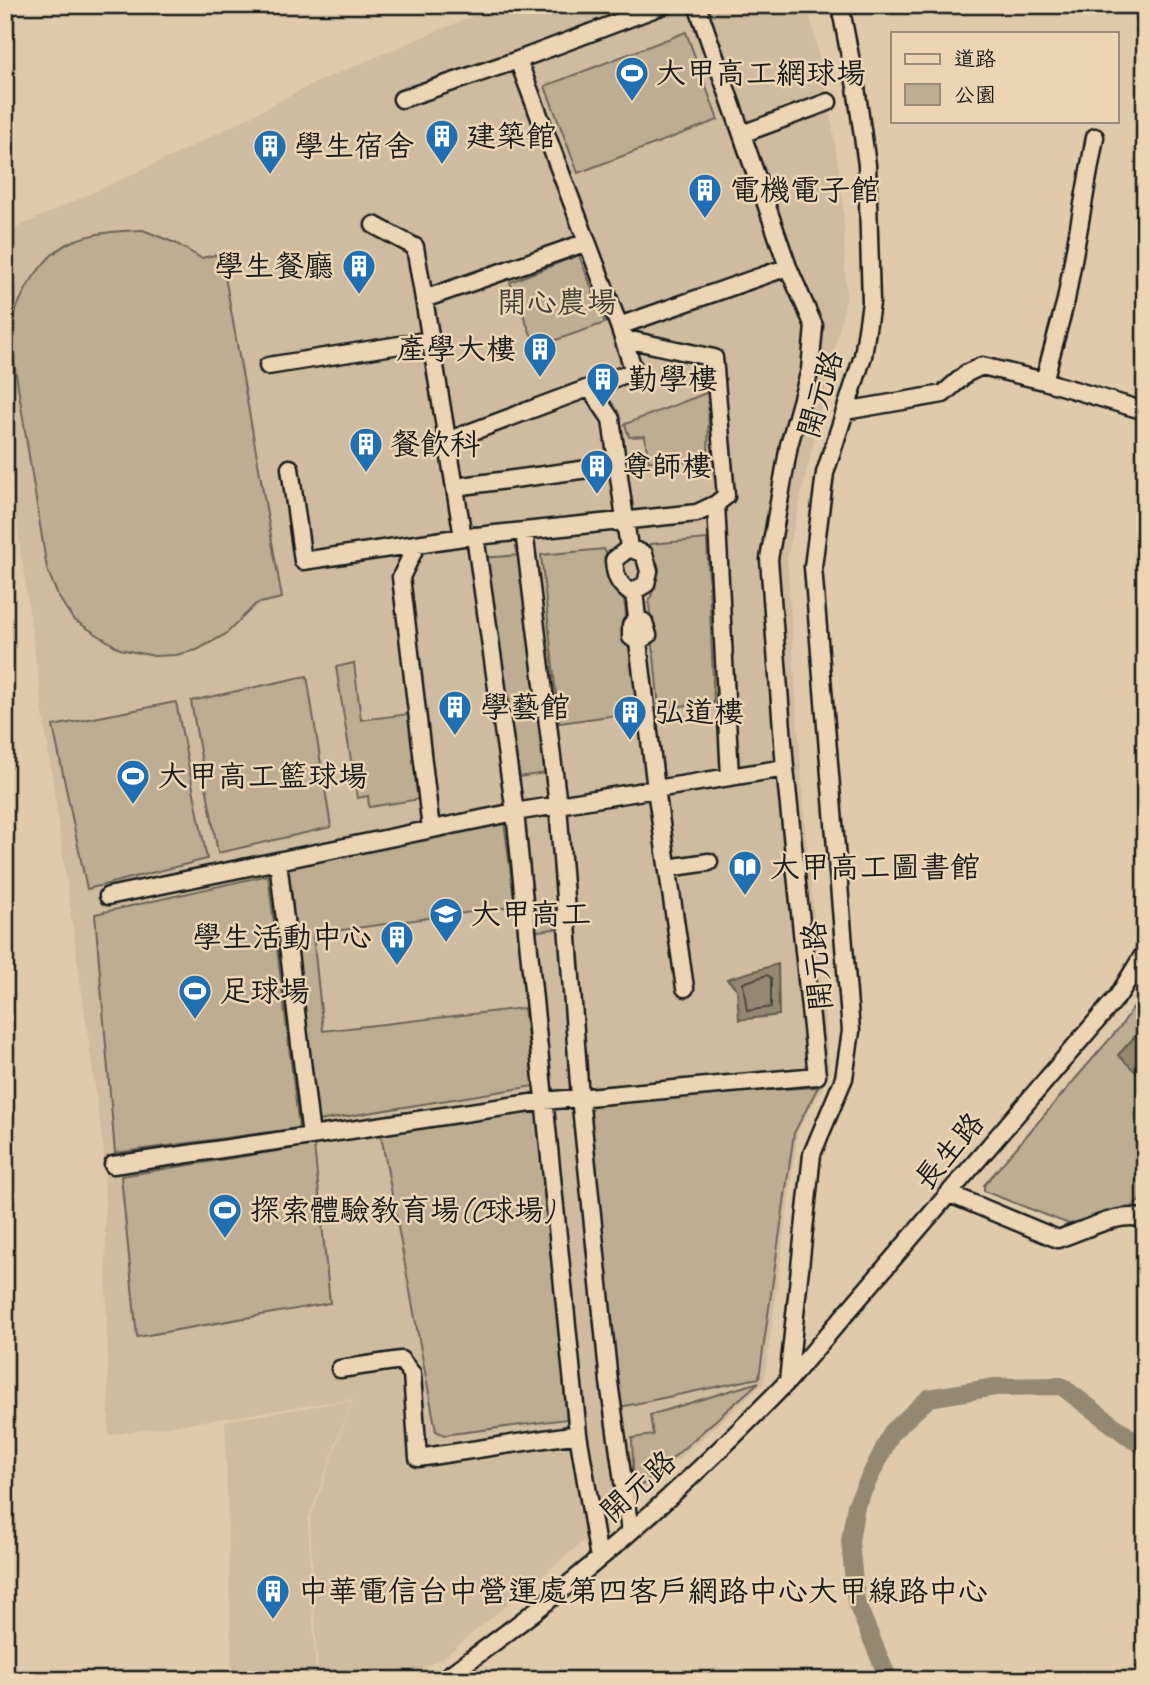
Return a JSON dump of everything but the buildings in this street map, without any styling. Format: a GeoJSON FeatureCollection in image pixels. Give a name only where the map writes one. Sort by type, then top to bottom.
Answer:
{"type":"FeatureCollection","features":[{"type":"Feature","properties":{"kind":"street"},"geometry":{"type":"LineString","coordinates":[[402,100],[664,5]]}},
{"type":"Feature","properties":{"kind":"street"},"geometry":{"type":"LineString","coordinates":[[113,1165],[544,1101],[817,1076],[785,768],[769,559],[789,445],[810,370],[814,326],[788,267],[698,5]]}},
{"type":"Feature","properties":{"kind":"street","name":"開元路"},"geometry":{"type":"LineString","coordinates":[[442,1680],[599,1558],[730,1441],[788,1381],[812,1154],[844,1078],[851,1031],[813,567],[825,473],[863,355],[871,303],[867,165],[856,87],[839,5]]}},
{"type":"Feature","properties":{"kind":"street"},"geometry":{"type":"LineString","coordinates":[[290,468],[303,561],[469,537],[697,513],[726,496],[714,358],[626,339],[518,60]]}},
{"type":"Feature","properties":{"kind":"street"},"geometry":{"type":"LineString","coordinates":[[742,134],[828,102]]}},
{"type":"Feature","properties":{"kind":"street"},"geometry":{"type":"LineString","coordinates":[[1044,381],[1066,300],[1095,137]]}},
{"type":"Feature","properties":{"kind":"street"},"geometry":{"type":"LineString","coordinates":[[374,225],[415,247],[455,487],[469,537],[515,812],[578,1434],[599,1558]]}},
{"type":"Feature","properties":{"kind":"street"},"geometry":{"type":"LineString","coordinates":[[424,299],[587,242]]}},
{"type":"Feature","properties":{"kind":"street"},"geometry":{"type":"LineString","coordinates":[[620,326],[788,267]]}},
{"type":"Feature","properties":{"kind":"street"},"geometry":{"type":"LineString","coordinates":[[447,441],[634,371],[620,326]]}},
{"type":"Feature","properties":{"kind":"street"},"geometry":{"type":"LineString","coordinates":[[268,366],[431,340]]}},
{"type":"Feature","properties":{"kind":"street"},"geometry":{"type":"LineString","coordinates":[[845,411],[943,394],[967,373],[982,366],[1145,411]]}},
{"type":"Feature","properties":{"kind":"street"},"geometry":{"type":"LineString","coordinates":[[590,388],[611,419],[629,548]]}},
{"type":"Feature","properties":{"kind":"street"},"geometry":{"type":"LineString","coordinates":[[455,487],[618,464]]}},
{"type":"Feature","properties":{"kind":"street"},"geometry":{"type":"LineString","coordinates":[[716,504],[730,777]]}},
{"type":"Feature","properties":{"kind":"street"},"geometry":{"type":"LineString","coordinates":[[524,531],[558,805],[580,1097],[609,1382],[629,1531]]}},
{"type":"Feature","properties":{"kind":"street"},"geometry":{"type":"LineString","coordinates":[[417,544],[401,578],[431,829]]}},
{"type":"Feature","properties":{"kind":"street"},"geometry":{"type":"LineString","coordinates":[[629,548],[644,554],[649,571],[646,584],[634,591],[622,587],[614,560],[629,548]]}},
{"type":"Feature","properties":{"kind":"street"},"geometry":{"type":"LineString","coordinates":[[634,591],[637,618],[631,625],[631,637],[638,642],[685,988]]}},
{"type":"Feature","properties":{"kind":"street"},"geometry":{"type":"LineString","coordinates":[[108,896],[515,812],[785,768]]}},
{"type":"Feature","properties":{"kind":"street"},"geometry":{"type":"LineString","coordinates":[[278,861],[311,1136]]}},
{"type":"Feature","properties":{"kind":"street"},"geometry":{"type":"LineString","coordinates":[[668,868],[709,862]]}},
{"type":"Feature","properties":{"kind":"street","name":"長生路"},"geometry":{"type":"LineString","coordinates":[[788,1381],[1118,996],[1145,952]]}},
{"type":"Feature","properties":{"kind":"street"},"geometry":{"type":"LineString","coordinates":[[950,1194],[1058,1240],[1120,1217],[1140,1217],[1145,1220]]}},
{"type":"Feature","properties":{"kind":"street"},"geometry":{"type":"LineString","coordinates":[[340,1369],[401,1360],[412,1374],[418,1458],[578,1434]]}},
{"type":"Feature","properties":{"kind":"shaded area","name":"大甲高工"},"geometry":{"type":"Polygon","coordinates":[[[499,5],[808,5],[829,104],[843,198],[846,299],[787,558],[804,815],[830,1073],[798,1131],[764,1383],[620,1511],[445,1656],[402,1680],[318,1680],[310,1520],[353,1399],[109,1435],[104,1152],[5,438],[5,233],[185,150],[317,82],[499,5]]]}},
{"type":"Feature","properties":{"kind":"shaded area"},"geometry":{"type":"Polygon","coordinates":[[[352,1400],[308,1520],[316,1680],[232,1680],[225,1421],[352,1400]]]}},
{"type":"Feature","properties":{"kind":"green space","name":"大甲高工網球場"},"geometry":{"type":"Polygon","coordinates":[[[686,32],[718,120],[578,173],[545,86],[686,32]]]}},
{"type":"Feature","properties":{"kind":"green space"},"geometry":{"type":"Polygon","coordinates":[[[143,230],[175,243],[201,258],[221,254],[282,598],[256,604],[226,634],[197,650],[176,655],[154,656],[120,649],[73,619],[58,596],[47,569],[12,349],[12,324],[18,306],[29,283],[54,253],[73,241],[90,236],[143,230]]]}},
{"type":"Feature","properties":{"kind":"green space","name":"開心農場"},"geometry":{"type":"Polygon","coordinates":[[[579,255],[605,323],[536,347],[510,282],[579,255]]]}},
{"type":"Feature","properties":{"kind":"green space"},"geometry":{"type":"Polygon","coordinates":[[[709,392],[708,463],[648,461],[645,436],[629,437],[625,424],[709,392]]]}},
{"type":"Feature","properties":{"kind":"green space"},"geometry":{"type":"Polygon","coordinates":[[[707,539],[714,703],[659,708],[649,603],[659,570],[658,564],[651,556],[650,544],[707,539]]]}},
{"type":"Feature","properties":{"kind":"green space"},"geometry":{"type":"Polygon","coordinates":[[[604,549],[609,562],[610,579],[624,600],[639,712],[559,723],[541,555],[604,549]]]}},
{"type":"Feature","properties":{"kind":"green space"},"geometry":{"type":"Polygon","coordinates":[[[522,555],[552,772],[512,778],[481,558],[522,555]]]}},
{"type":"Feature","properties":{"kind":"green space"},"geometry":{"type":"Polygon","coordinates":[[[354,663],[361,720],[409,714],[420,799],[369,807],[368,796],[357,798],[336,667],[354,663]]]}},
{"type":"Feature","properties":{"kind":"green space","name":"大甲高工籃球場"},"geometry":{"type":"Polygon","coordinates":[[[307,676],[331,827],[218,853],[191,701],[307,676]]]}},
{"type":"Feature","properties":{"kind":"green space","name":"大甲高工籃球場"},"geometry":{"type":"Polygon","coordinates":[[[176,702],[207,859],[87,889],[53,726],[176,702]]]}},
{"type":"Feature","properties":{"kind":"green space"},"geometry":{"type":"Polygon","coordinates":[[[504,821],[515,906],[313,934],[323,1031],[524,1008],[534,1086],[318,1121],[287,865],[504,821]]]}},
{"type":"Feature","properties":{"kind":"green space","name":"足球場"},"geometry":{"type":"Polygon","coordinates":[[[268,875],[299,1128],[115,1153],[95,914],[268,875]]]}},
{"type":"Feature","properties":{"kind":"green space"},"geometry":{"type":"Polygon","coordinates":[[[560,907],[562,928],[531,932],[530,910],[560,907]]]}},
{"type":"Feature","properties":{"kind":"green space"},"geometry":{"type":"Polygon","coordinates":[[[1145,989],[1145,1196],[1126,1212],[1074,1226],[984,1191],[984,1185],[1121,1026],[1145,989]]]}},
{"type":"Feature","properties":{"kind":"green space"},"geometry":{"type":"Polygon","coordinates":[[[818,1087],[794,1133],[759,1378],[615,1408],[585,1101],[818,1087]]]}},
{"type":"Feature","properties":{"kind":"green space"},"geometry":{"type":"Polygon","coordinates":[[[538,1105],[567,1419],[444,1435],[436,1431],[380,1130],[538,1105]]]}},
{"type":"Feature","properties":{"kind":"green space","name":"探索體驗教育場(C球場)"},"geometry":{"type":"Polygon","coordinates":[[[314,1145],[330,1303],[137,1337],[121,1176],[314,1145]]]}},
{"type":"Feature","properties":{"kind":"green space"},"geometry":{"type":"Polygon","coordinates":[[[759,1382],[634,1492],[632,1438],[653,1435],[650,1415],[759,1382]]]}},
{"type":"Feature","properties":{"kind":"water"},"geometry":{"type":"Polygon","coordinates":[[[778,964],[779,1015],[739,1020],[737,989],[727,979],[778,964]]]}},
{"type":"Feature","properties":{"kind":"water"},"geometry":{"type":"Polygon","coordinates":[[[1139,1032],[1145,1038],[1145,1081],[1118,1055],[1139,1032]]]}},
{"type":"Feature","properties":{"kind":"waterway"},"geometry":{"type":"LineString","coordinates":[[889,1680],[856,1602],[850,1541],[856,1505],[892,1432],[929,1398],[995,1387],[1061,1386],[1145,1446]]}},
{"type":"Feature","properties":{"kind":"place","name":"大甲高工網球場"},"geometry":{"type":"Point","coordinates":[632,103]}},
{"type":"Feature","properties":{"kind":"place","name":"建築館"},"geometry":{"type":"Point","coordinates":[442,166]}},
{"type":"Feature","properties":{"kind":"place","name":"學生宿舍"},"geometry":{"type":"Point","coordinates":[270,176]}},
{"type":"Feature","properties":{"kind":"place","name":"電機電子館"},"geometry":{"type":"Point","coordinates":[705,220]}},
{"type":"Feature","properties":{"kind":"place","name":"學生餐廳"},"geometry":{"type":"Point","coordinates":[359,296]}},
{"type":"Feature","properties":{"kind":"place","name":"產學大樓"},"geometry":{"type":"Point","coordinates":[540,379]}},
{"type":"Feature","properties":{"kind":"place","name":"勤學樓"},"geometry":{"type":"Point","coordinates":[603,409]}},
{"type":"Feature","properties":{"kind":"place","name":"餐飲科"},"geometry":{"type":"Point","coordinates":[366,474]}},
{"type":"Feature","properties":{"kind":"place","name":"尊師樓"},"geometry":{"type":"Point","coordinates":[597,496]}},
{"type":"Feature","properties":{"kind":"place","name":"學藝館"},"geometry":{"type":"Point","coordinates":[455,737]}},
{"type":"Feature","properties":{"kind":"place","name":"弘道樓"},"geometry":{"type":"Point","coordinates":[630,742]}},
{"type":"Feature","properties":{"kind":"place","name":"大甲高工籃球場"},"geometry":{"type":"Point","coordinates":[133,806]}},
{"type":"Feature","properties":{"kind":"place","name":"大甲高工圖書館"},"geometry":{"type":"Point","coordinates":[745,897]}},
{"type":"Feature","properties":{"kind":"place","name":"大甲高工"},"geometry":{"type":"Point","coordinates":[446,944]}},
{"type":"Feature","properties":{"kind":"place","name":"學生活動中心"},"geometry":{"type":"Point","coordinates":[397,967]}},
{"type":"Feature","properties":{"kind":"place","name":"足球場"},"geometry":{"type":"Point","coordinates":[195,1021]}},
{"type":"Feature","properties":{"kind":"place","name":"探索體驗教育場(C球場)"},"geometry":{"type":"Point","coordinates":[225,1240]}},
{"type":"Feature","properties":{"kind":"place","name":"中華電信台中營運處第四客戶網路中心大甲線路中心"},"geometry":{"type":"Point","coordinates":[273,1621]}}]}
